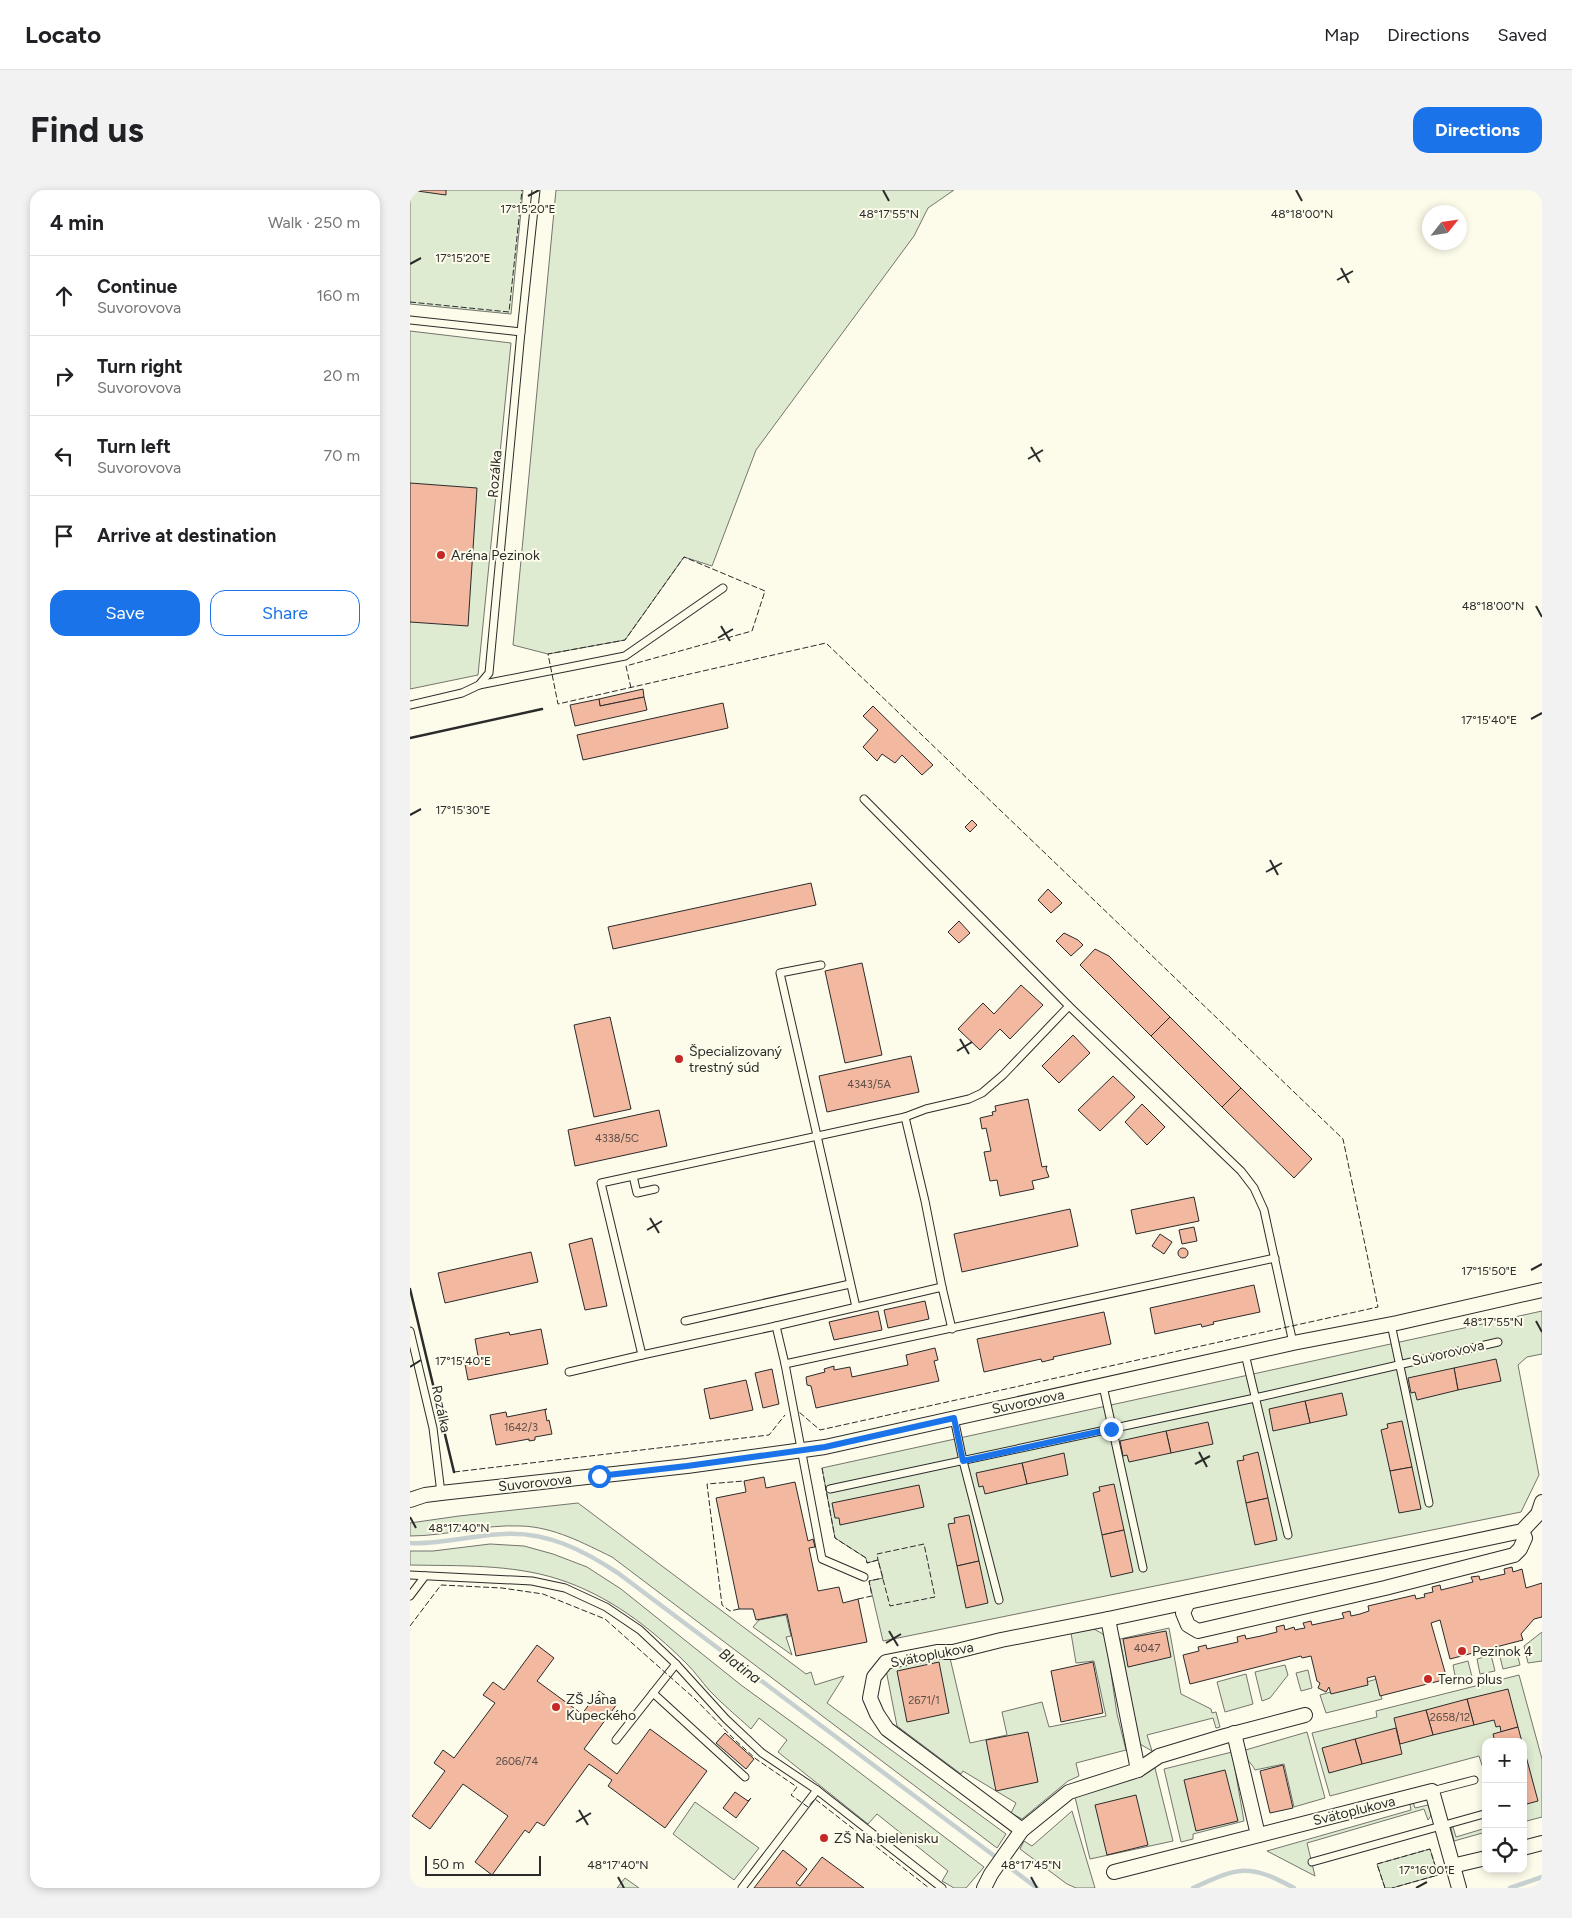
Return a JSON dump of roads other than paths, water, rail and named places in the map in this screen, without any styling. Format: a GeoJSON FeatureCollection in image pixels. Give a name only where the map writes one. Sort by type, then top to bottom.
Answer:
{"type":"FeatureCollection","features":[{"type":"Feature","properties":{"kind":"street","name":"Suvorovova"},"geometry":{"type":"LineString","coordinates":[[410,1500],[425,1495],[687,1466],[825,1447],[1542,1290]]}},
{"type":"Feature","properties":{"kind":"street"},"geometry":{"type":"LineString","coordinates":[[1188,1602],[1183,1613],[1188,1625],[1198,1631],[1514,1556],[1525,1538],[1522,1531],[1538,1514],[1542,1502]]}},
{"type":"Feature","properties":{"kind":"street","name":"Svätoplukova"},"geometry":{"type":"LineString","coordinates":[[1022,1830],[887,1729],[877,1714],[870,1698],[874,1677],[886,1662],[937,1652],[953,1652],[1010,1638],[1108,1620],[1522,1531]]}},
{"type":"Feature","properties":{"kind":"street"},"geometry":{"type":"LineString","coordinates":[[1108,1620],[1138,1770]]}},
{"type":"Feature","properties":{"kind":"street"},"geometry":{"type":"LineString","coordinates":[[984,1888],[991,1874],[1022,1830],[1069,1792],[1138,1770],[1159,1756],[1234,1733],[1304,1715]]}},
{"type":"Feature","properties":{"kind":"street"},"geometry":{"type":"LineString","coordinates":[[1234,1733],[1258,1835]]}},
{"type":"Feature","properties":{"kind":"street"},"geometry":{"type":"LineString","coordinates":[[1432,1791],[1440,1826],[1459,1888]]}},
{"type":"Feature","properties":{"kind":"street","name":"Svätoplukova"},"geometry":{"type":"LineString","coordinates":[[1114,1872],[1432,1791]]}},
{"type":"Feature","properties":{"kind":"street"},"geometry":{"type":"LineString","coordinates":[[1527,1847],[1542,1843]]}},
{"type":"Feature","properties":{"kind":"street"},"geometry":{"type":"LineString","coordinates":[[1452,1866],[1482,1859]]}},
{"type":"Feature","properties":{"kind":"lane","name":"Rozálka"},"geometry":{"type":"LineString","coordinates":[[479,685],[489,673],[520,332],[536,190]]}},
{"type":"Feature","properties":{"kind":"lane"},"geometry":{"type":"LineString","coordinates":[[410,320],[520,332]]}},
{"type":"Feature","properties":{"kind":"lane"},"geometry":{"type":"LineString","coordinates":[[410,704],[462,694],[479,685],[625,656],[723,588]]}},
{"type":"Feature","properties":{"kind":"lane"},"geometry":{"type":"LineString","coordinates":[[864,799],[1069,1006],[1241,1171],[1254,1188],[1264,1210],[1294,1343]]}},
{"type":"Feature","properties":{"kind":"lane"},"geometry":{"type":"LineString","coordinates":[[820,965],[780,974],[856,1307]]}},
{"type":"Feature","properties":{"kind":"lane"},"geometry":{"type":"LineString","coordinates":[[642,1354],[601,1183],[905,1117],[926,1109],[969,1099],[982,1092],[1003,1075],[1069,1006]]}},
{"type":"Feature","properties":{"kind":"lane"},"geometry":{"type":"LineString","coordinates":[[905,1117],[952,1329]]}},
{"type":"Feature","properties":{"kind":"lane"},"geometry":{"type":"LineString","coordinates":[[633,1176],[637,1193],[655,1189]]}},
{"type":"Feature","properties":{"kind":"lane"},"geometry":{"type":"LineString","coordinates":[[785,1364],[1275,1258]]}},
{"type":"Feature","properties":{"kind":"lane"},"geometry":{"type":"LineString","coordinates":[[685,1321],[850,1284]]}},
{"type":"Feature","properties":{"kind":"lane"},"geometry":{"type":"LineString","coordinates":[[569,1372],[642,1354],[942,1288]]}},
{"type":"Feature","properties":{"kind":"lane","name":"Suvorovova"},"geometry":{"type":"LineString","coordinates":[[1391,1324],[1429,1503]]}},
{"type":"Feature","properties":{"kind":"lane"},"geometry":{"type":"LineString","coordinates":[[776,1326],[822,1559],[864,1577]]}},
{"type":"Feature","properties":{"kind":"lane","name":"Rozálka"},"geometry":{"type":"LineString","coordinates":[[410,1331],[433,1428],[442,1493]]}},
{"type":"Feature","properties":{"kind":"lane","name":"Suvorovova"},"geometry":{"type":"LineString","coordinates":[[830,1490],[1255,1398],[1498,1342]]}},
{"type":"Feature","properties":{"kind":"lane"},"geometry":{"type":"LineString","coordinates":[[1245,1354],[1288,1534]]}},
{"type":"Feature","properties":{"kind":"lane"},"geometry":{"type":"LineString","coordinates":[[1103,1386],[1143,1568]]}},
{"type":"Feature","properties":{"kind":"lane"},"geometry":{"type":"LineString","coordinates":[[954,1418],[998,1600]]}},
{"type":"Feature","properties":{"kind":"lane"},"geometry":{"type":"LineString","coordinates":[[410,1575],[532,1581],[565,1588],[606,1606],[640,1630],[676,1664],[726,1719],[762,1753],[817,1790],[942,1888]]}},
{"type":"Feature","properties":{"kind":"lane"},"geometry":{"type":"LineString","coordinates":[[410,1596],[425,1576]]}},
{"type":"Feature","properties":{"kind":"lane"},"geometry":{"type":"LineString","coordinates":[[616,1740],[676,1664]]}},
{"type":"Feature","properties":{"kind":"lane"},"geometry":{"type":"LineString","coordinates":[[653,1693],[745,1777]]}},
{"type":"Feature","properties":{"kind":"lane"},"geometry":{"type":"LineString","coordinates":[[1432,1791],[1474,1780]]}},
{"type":"Feature","properties":{"kind":"lane"},"geometry":{"type":"LineString","coordinates":[[742,1888],[817,1790]]}},
{"type":"Feature","properties":{"kind":"lane"},"geometry":{"type":"LineString","coordinates":[[1312,1862],[1482,1815]]}},
{"type":"Feature","properties":{"kind":"waterway","name":"Blatina"},"geometry":{"type":"LineString","coordinates":[[410,1543],[432,1543],[492,1535],[519,1534],[549,1539],[591,1557],[618,1573],[1037,1888]]}},
{"type":"Feature","properties":{"kind":"waterway","name":"Blatina"},"geometry":{"type":"LineString","coordinates":[[1193,1888],[1233,1872],[1244,1871],[1254,1871],[1294,1888]]}},
{"type":"Feature","properties":{"kind":"waterway","name":"Blatina"},"geometry":{"type":"LineString","coordinates":[[1510,1888],[1542,1877]]}},
{"type":"Feature","properties":{"kind":"place","name":"Aréna Pezinok"},"geometry":{"type":"Point","coordinates":[441,555]}},
{"type":"Feature","properties":{"kind":"place","name":"Špecializovaný trestný súd"},"geometry":{"type":"Point","coordinates":[679,1059]}},
{"type":"Feature","properties":{"kind":"place","name":"Pezinok 4"},"geometry":{"type":"Point","coordinates":[1462,1651]}},
{"type":"Feature","properties":{"kind":"place","name":"Terno plus"},"geometry":{"type":"Point","coordinates":[1428,1679]}},
{"type":"Feature","properties":{"kind":"place","name":"ZŠ Jána Kupeckého"},"geometry":{"type":"Point","coordinates":[556,1707]}},
{"type":"Feature","properties":{"kind":"place","name":"ZŠ Na bielenisku"},"geometry":{"type":"Point","coordinates":[824,1838]}}]}
